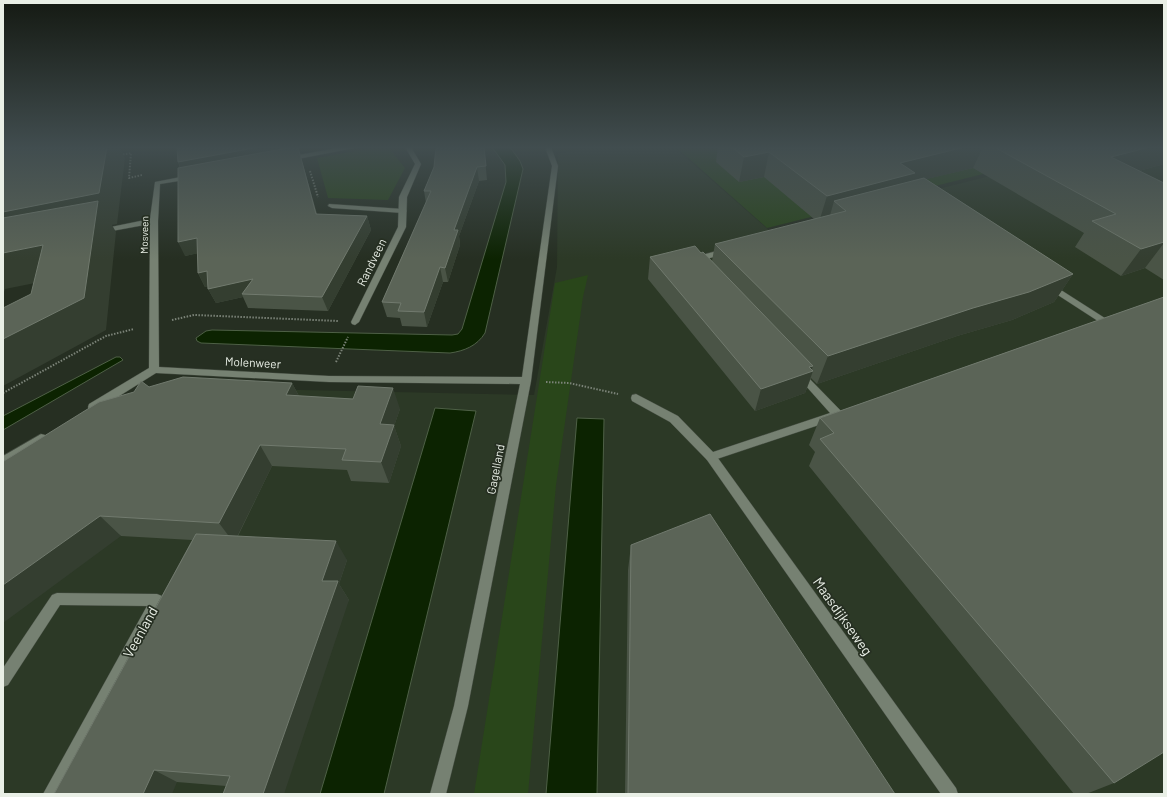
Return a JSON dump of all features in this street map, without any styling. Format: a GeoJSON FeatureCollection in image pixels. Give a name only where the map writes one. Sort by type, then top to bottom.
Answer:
{"type":"FeatureCollection","features":[{"type":"Feature","properties":{"kind":"street","name":"Mosveen"},"geometry":{"type":"LineString","coordinates":[[154,370],[154,221],[157,184]]}},
{"type":"Feature","properties":{"kind":"street","name":"Randveen"},"geometry":{"type":"LineString","coordinates":[[355,322],[402,227],[403,196],[409,184]]}},
{"type":"Feature","properties":{"kind":"street","name":"Gagelland"},"geometry":{"type":"LineString","coordinates":[[438,794],[461,706],[526,381],[553,184]]}},
{"type":"Feature","properties":{"kind":"street"},"geometry":{"type":"LineString","coordinates":[[332,206],[403,210]]}},
{"type":"Feature","properties":{"kind":"street"},"geometry":{"type":"LineString","coordinates":[[94,233],[154,221]]}},
{"type":"Feature","properties":{"kind":"street"},"geometry":{"type":"LineString","coordinates":[[699,265],[694,260],[739,248]]}},
{"type":"Feature","properties":{"kind":"street"},"geometry":{"type":"LineString","coordinates":[[1043,281],[1111,323],[1093,329]]}},
{"type":"Feature","properties":{"kind":"street"},"geometry":{"type":"LineString","coordinates":[[711,457],[841,414],[795,369]]}},
{"type":"Feature","properties":{"kind":"street"},"geometry":{"type":"LineString","coordinates":[[82,414],[154,370]]}},
{"type":"Feature","properties":{"kind":"street","name":"Molenweer"},"geometry":{"type":"LineString","coordinates":[[154,370],[329,378],[526,381]]}},
{"type":"Feature","properties":{"kind":"street","name":"Maasdijkseweg"},"geometry":{"type":"LineString","coordinates":[[636,398],[674,418],[711,457],[950,794]]}},
{"type":"Feature","properties":{"kind":"street"},"geometry":{"type":"LineString","coordinates":[[3,461],[49,433]]}},
{"type":"Feature","properties":{"kind":"street","name":"Veenland"},"geometry":{"type":"LineString","coordinates":[[3,680],[57,599],[157,600],[51,794]]}},
{"type":"Feature","properties":{"kind":"path"},"geometry":{"type":"LineString","coordinates":[[3,394],[106,336],[194,315],[355,322]]}},
{"type":"Feature","properties":{"kind":"path"},"geometry":{"type":"LineString","coordinates":[[526,381],[569,383],[636,398]]}},
{"type":"Feature","properties":{"kind":"shaded area"},"geometry":{"type":"Polygon","coordinates":[[[324,184],[396,184],[388,200],[328,198],[324,184]]]}},
{"type":"Feature","properties":{"kind":"shaded area"},"geometry":{"type":"Polygon","coordinates":[[[505,184],[519,184],[485,333],[474,345],[460,351],[450,353],[201,343],[197,341],[196,338],[206,331],[212,330],[452,335],[458,334],[462,329],[505,184]]]}},
{"type":"Feature","properties":{"kind":"shaded area"},"geometry":{"type":"Polygon","coordinates":[[[558,184],[717,184],[770,231],[957,184],[1164,184],[1164,794],[3,794],[3,479],[154,387],[534,395],[557,267],[558,184]]]}},
{"type":"Feature","properties":{"kind":"shaded area"},"geometry":{"type":"Polygon","coordinates":[[[718,184],[942,184],[767,228],[718,184]]]}},
{"type":"Feature","properties":{"kind":"shaded area"},"geometry":{"type":"Polygon","coordinates":[[[588,275],[583,297],[556,485],[528,794],[474,794],[555,283],[588,275]]]}},
{"type":"Feature","properties":{"kind":"shaded area"},"geometry":{"type":"Polygon","coordinates":[[[116,357],[120,357],[123,360],[3,430],[3,416],[116,357]]]}},
{"type":"Feature","properties":{"kind":"shaded area"},"geometry":{"type":"Polygon","coordinates":[[[435,408],[476,411],[384,794],[320,794],[435,408]]]}},
{"type":"Feature","properties":{"kind":"shaded area"},"geometry":{"type":"Polygon","coordinates":[[[577,418],[604,419],[597,794],[546,794],[577,418]]]}},
{"type":"Feature","properties":{"kind":"building"},"geometry":{"type":"Polygon","coordinates":[[[3,184],[101,184],[99,193],[3,212],[3,184]]]}},
{"type":"Feature","properties":{"kind":"building"},"geometry":{"type":"Polygon","coordinates":[[[178,184],[308,184],[316,214],[367,216],[322,297],[242,294],[253,279],[208,289],[207,271],[198,273],[197,238],[178,242],[178,184]]]}},
{"type":"Feature","properties":{"kind":"building"},"geometry":{"type":"Polygon","coordinates":[[[427,184],[471,184],[454,230],[458,230],[445,268],[440,267],[424,312],[398,311],[401,303],[382,302],[431,191],[424,191],[427,184]]]}},
{"type":"Feature","properties":{"kind":"building"},"geometry":{"type":"Polygon","coordinates":[[[811,184],[872,184],[827,196],[811,184]]]}},
{"type":"Feature","properties":{"kind":"building"},"geometry":{"type":"Polygon","coordinates":[[[900,184],[934,184],[1073,274],[1029,292],[973,308],[828,356],[715,244],[846,211],[834,201],[900,184]]]}},
{"type":"Feature","properties":{"kind":"building"},"geometry":{"type":"Polygon","coordinates":[[[1062,184],[1164,184],[1164,242],[1141,249],[1092,221],[1116,214],[1062,184]]]}},
{"type":"Feature","properties":{"kind":"building"},"geometry":{"type":"Polygon","coordinates":[[[98,201],[84,298],[3,339],[3,308],[31,294],[43,245],[3,253],[3,218],[98,201]]]}},
{"type":"Feature","properties":{"kind":"building"},"geometry":{"type":"Polygon","coordinates":[[[695,246],[701,253],[703,252],[813,366],[809,367],[813,371],[761,389],[650,257],[695,246]]]}},
{"type":"Feature","properties":{"kind":"building"},"geometry":{"type":"Polygon","coordinates":[[[1164,297],[1164,752],[1114,783],[820,439],[834,433],[820,418],[1164,297]]]}},
{"type":"Feature","properties":{"kind":"building"},"geometry":{"type":"Polygon","coordinates":[[[183,377],[292,383],[286,395],[353,399],[358,386],[393,388],[380,424],[394,425],[381,462],[342,460],[346,449],[260,445],[219,523],[100,516],[3,585],[3,460],[4,461],[99,402],[134,392],[141,381],[149,387],[183,377]]]}},
{"type":"Feature","properties":{"kind":"building"},"geometry":{"type":"Polygon","coordinates":[[[710,514],[895,794],[628,794],[631,545],[710,514]]]}},
{"type":"Feature","properties":{"kind":"building"},"geometry":{"type":"Polygon","coordinates":[[[196,534],[336,541],[322,581],[338,581],[263,794],[223,794],[230,776],[154,770],[143,794],[54,794],[196,534]]]}}]}
